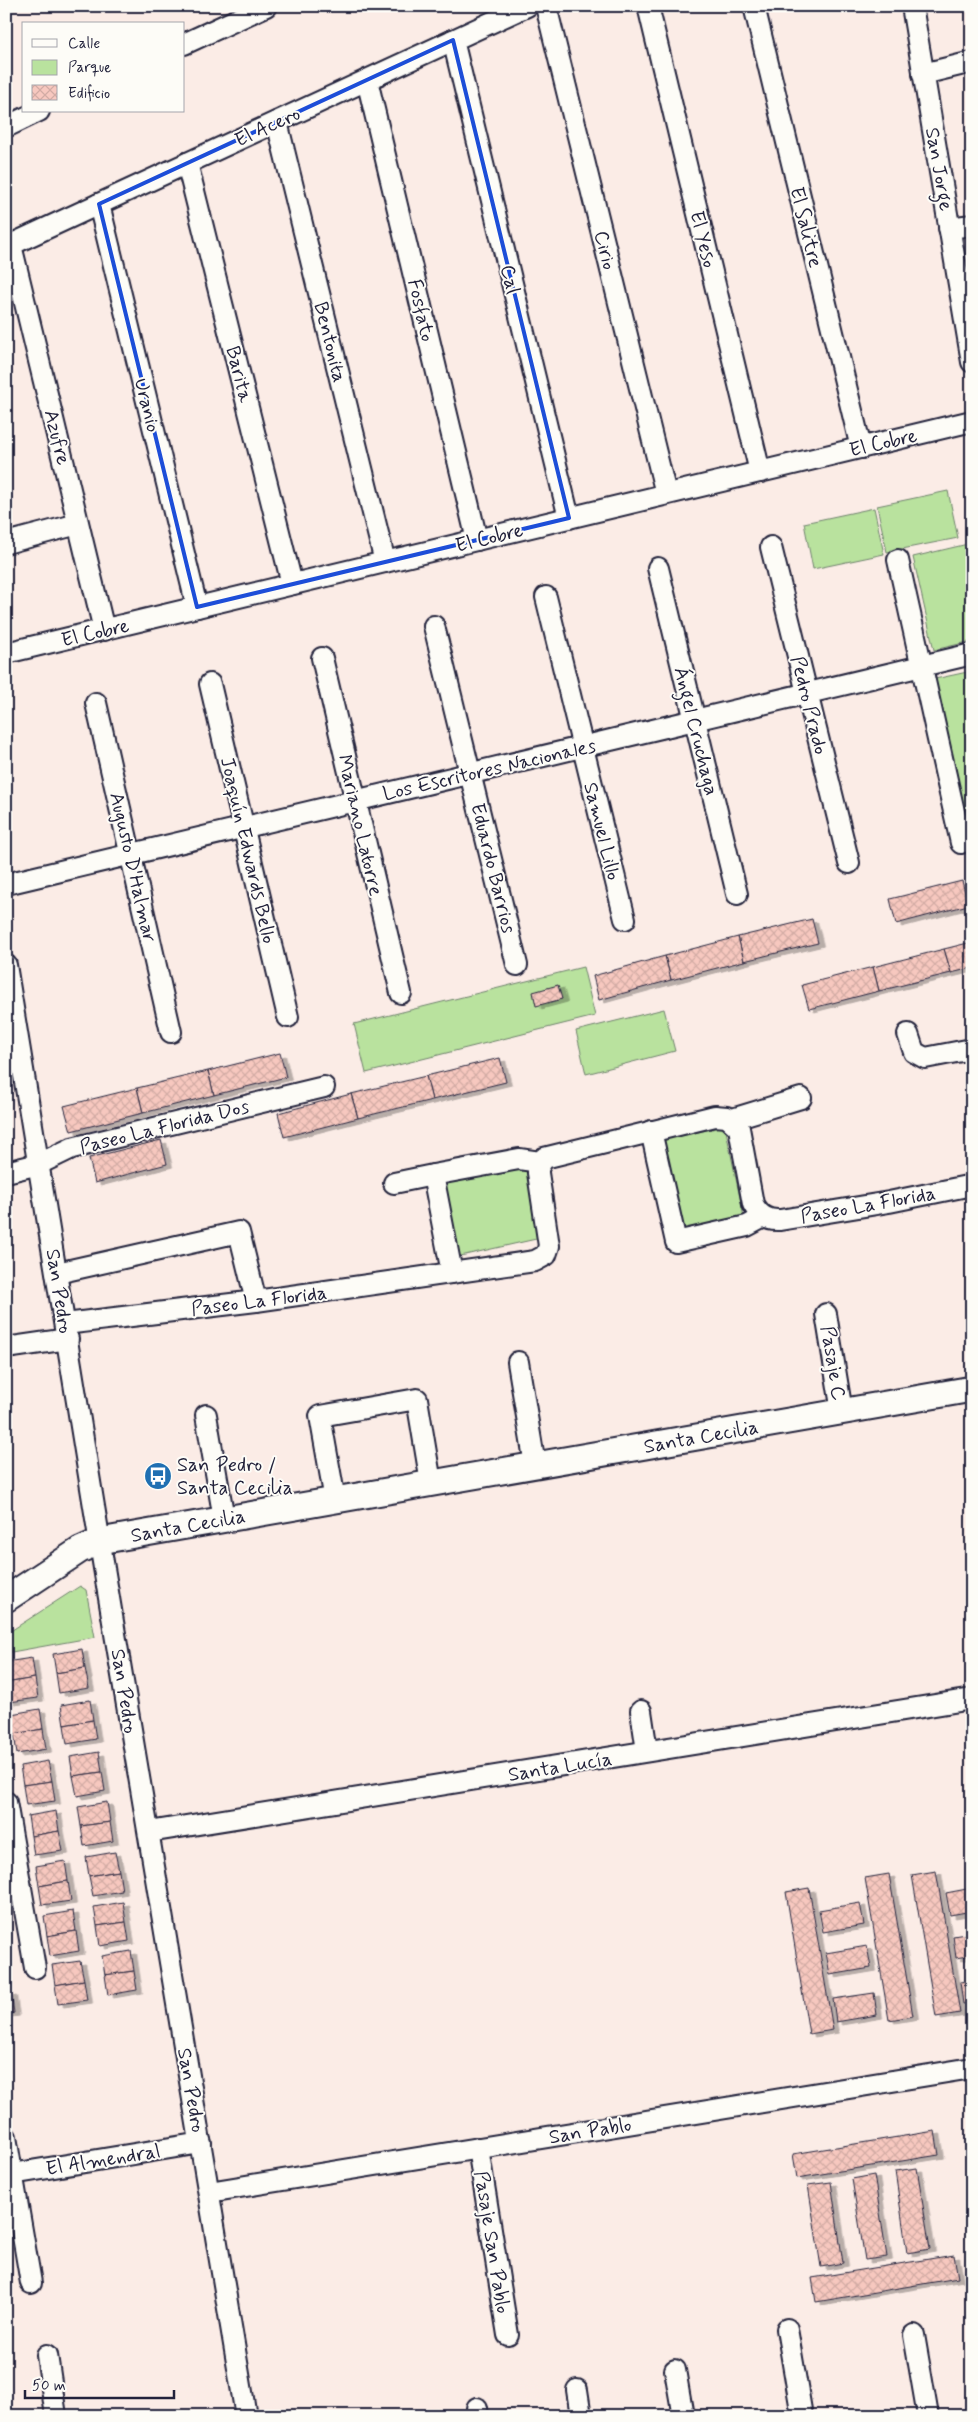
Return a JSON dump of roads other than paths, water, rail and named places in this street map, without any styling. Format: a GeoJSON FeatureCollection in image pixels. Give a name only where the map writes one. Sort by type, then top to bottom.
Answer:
{"type":"FeatureCollection","features":[{"type":"Feature","properties":{"kind":"main road","name":"Santa Cecilia"},"geometry":{"type":"LineString","coordinates":[[6,1598],[80,1550],[100,1540],[972,1389]]}},
{"type":"Feature","properties":{"kind":"street"},"geometry":{"type":"LineString","coordinates":[[185,43],[241,11],[266,6]]}},
{"type":"Feature","properties":{"kind":"street","name":"El Acero"},"geometry":{"type":"LineString","coordinates":[[9,246],[527,6]]}},
{"type":"Feature","properties":{"kind":"street","name":"Cirio"},"geometry":{"type":"LineString","coordinates":[[546,6],[666,494]]}},
{"type":"Feature","properties":{"kind":"street","name":"El Yeso"},"geometry":{"type":"LineString","coordinates":[[648,6],[760,472]]}},
{"type":"Feature","properties":{"kind":"street","name":"El Salitre"},"geometry":{"type":"LineString","coordinates":[[754,6],[860,448]]}},
{"type":"Feature","properties":{"kind":"street","name":"San Jorge"},"geometry":{"type":"LineString","coordinates":[[912,6],[972,362]]}},
{"type":"Feature","properties":{"kind":"street","name":"Cal"},"geometry":{"type":"LineString","coordinates":[[454,40],[569,518]]}},
{"type":"Feature","properties":{"kind":"street"},"geometry":{"type":"LineString","coordinates":[[924,74],[972,62]]}},
{"type":"Feature","properties":{"kind":"street","name":"Fosfato"},"geometry":{"type":"LineString","coordinates":[[368,80],[477,540]]}},
{"type":"Feature","properties":{"kind":"street"},"geometry":{"type":"LineString","coordinates":[[6,127],[37,112]]}},
{"type":"Feature","properties":{"kind":"street","name":"Bentonita"},"geometry":{"type":"LineString","coordinates":[[277,122],[386,562]]}},
{"type":"Feature","properties":{"kind":"street","name":"Barita"},"geometry":{"type":"LineString","coordinates":[[187,163],[292,584]]}},
{"type":"Feature","properties":{"kind":"street","name":"Uranio"},"geometry":{"type":"LineString","coordinates":[[99,204],[197,607]]}},
{"type":"Feature","properties":{"kind":"street"},"geometry":{"type":"LineString","coordinates":[[949,228],[972,225]]}},
{"type":"Feature","properties":{"kind":"street","name":"Azufre"},"geometry":{"type":"LineString","coordinates":[[9,246],[104,630]]}},
{"type":"Feature","properties":{"kind":"street","name":"El Cobre"},"geometry":{"type":"LineString","coordinates":[[6,653],[972,421]]}},
{"type":"Feature","properties":{"kind":"street"},"geometry":{"type":"LineString","coordinates":[[6,543],[78,524]]}},
{"type":"Feature","properties":{"kind":"street","name":"Pedro Prado"},"geometry":{"type":"LineString","coordinates":[[771,547],[849,863]]}},
{"type":"Feature","properties":{"kind":"street"},"geometry":{"type":"LineString","coordinates":[[898,560],[961,843]]}},
{"type":"Feature","properties":{"kind":"street","name":"Ángel Cruchaga"},"geometry":{"type":"LineString","coordinates":[[658,568],[737,894]]}},
{"type":"Feature","properties":{"kind":"street","name":"Samuel Lillo"},"geometry":{"type":"LineString","coordinates":[[546,597],[625,919]]}},
{"type":"Feature","properties":{"kind":"street","name":"Eduardo Barrios"},"geometry":{"type":"LineString","coordinates":[[434,626],[517,965]]}},
{"type":"Feature","properties":{"kind":"street","name":"Los Escritores Nacionales"},"geometry":{"type":"LineString","coordinates":[[6,884],[972,654]]}},
{"type":"Feature","properties":{"kind":"street","name":"Mariano Latorre"},"geometry":{"type":"LineString","coordinates":[[322,658],[401,993]]}},
{"type":"Feature","properties":{"kind":"street","name":"Joaquín Edwards Bello"},"geometry":{"type":"LineString","coordinates":[[210,684],[288,1017]]}},
{"type":"Feature","properties":{"kind":"street","name":"Augusto D'Halmar"},"geometry":{"type":"LineString","coordinates":[[96,703],[171,1032]]}},
{"type":"Feature","properties":{"kind":"street","name":"San Pedro"},"geometry":{"type":"LineString","coordinates":[[6,965],[246,2416]]}},
{"type":"Feature","properties":{"kind":"street"},"geometry":{"type":"LineString","coordinates":[[908,1034],[914,1052],[925,1058],[972,1049]]}},
{"type":"Feature","properties":{"kind":"street","name":"Paseo La Florida Dos"},"geometry":{"type":"LineString","coordinates":[[6,1172],[39,1164],[72,1148],[324,1087]]}},
{"type":"Feature","properties":{"kind":"street"},"geometry":{"type":"LineString","coordinates":[[394,1183],[519,1159],[540,1162],[549,1155],[715,1116],[732,1119],[801,1098]]}},
{"type":"Feature","properties":{"kind":"street"},"geometry":{"type":"LineString","coordinates":[[732,1119],[741,1133],[753,1204],[764,1217]]}},
{"type":"Feature","properties":{"kind":"street","name":"Paseo La Florida"},"geometry":{"type":"LineString","coordinates":[[652,1131],[676,1242],[747,1226],[764,1217],[780,1220],[889,1202],[972,1185]]}},
{"type":"Feature","properties":{"kind":"street","name":"Paseo La Florida"},"geometry":{"type":"LineString","coordinates":[[6,1348],[66,1332],[256,1301],[535,1262],[546,1255],[549,1241],[538,1173],[540,1162]]}},
{"type":"Feature","properties":{"kind":"street"},"geometry":{"type":"LineString","coordinates":[[433,1175],[452,1274]]}},
{"type":"Feature","properties":{"kind":"street"},"geometry":{"type":"LineString","coordinates":[[57,1273],[239,1232],[256,1301]]}},
{"type":"Feature","properties":{"kind":"street","name":"Pasaje C"},"geometry":{"type":"LineString","coordinates":[[826,1314],[842,1412]]}},
{"type":"Feature","properties":{"kind":"street"},"geometry":{"type":"LineString","coordinates":[[518,1362],[535,1465]]}},
{"type":"Feature","properties":{"kind":"street"},"geometry":{"type":"LineString","coordinates":[[335,1500],[320,1416],[417,1399],[431,1483]]}},
{"type":"Feature","properties":{"kind":"street"},"geometry":{"type":"LineString","coordinates":[[206,1415],[224,1519]]}},
{"type":"Feature","properties":{"kind":"street","name":"Santa Lucía"},"geometry":{"type":"LineString","coordinates":[[149,1832],[972,1699]]}},
{"type":"Feature","properties":{"kind":"street"},"geometry":{"type":"LineString","coordinates":[[641,1711],[647,1752]]}},
{"type":"Feature","properties":{"kind":"street"},"geometry":{"type":"LineString","coordinates":[[6,1802],[35,1968]]}},
{"type":"Feature","properties":{"kind":"street","name":"San Pablo"},"geometry":{"type":"LineString","coordinates":[[209,2192],[972,2068]]}},
{"type":"Feature","properties":{"kind":"street"},"geometry":{"type":"LineString","coordinates":[[6,2137],[9,2174],[31,2283]]}},
{"type":"Feature","properties":{"kind":"street","name":"El Almendral"},"geometry":{"type":"LineString","coordinates":[[9,2174],[201,2143]]}},
{"type":"Feature","properties":{"kind":"street","name":"Pasaje San Pablo"},"geometry":{"type":"LineString","coordinates":[[478,2148],[508,2335]]}},
{"type":"Feature","properties":{"kind":"street"},"geometry":{"type":"LineString","coordinates":[[787,2329],[802,2416]]}},
{"type":"Feature","properties":{"kind":"street"},"geometry":{"type":"LineString","coordinates":[[914,2335],[928,2416]]}},
{"type":"Feature","properties":{"kind":"street"},"geometry":{"type":"LineString","coordinates":[[47,2355],[56,2416]]}},
{"type":"Feature","properties":{"kind":"street"},"geometry":{"type":"LineString","coordinates":[[675,2370],[684,2416]]}},
{"type":"Feature","properties":{"kind":"street"},"geometry":{"type":"LineString","coordinates":[[577,2390],[581,2416]]}},
{"type":"Feature","properties":{"kind":"place","name":"San Pedro / Santa Cecilia"},"geometry":{"type":"Point","coordinates":[158,1476]}}]}
